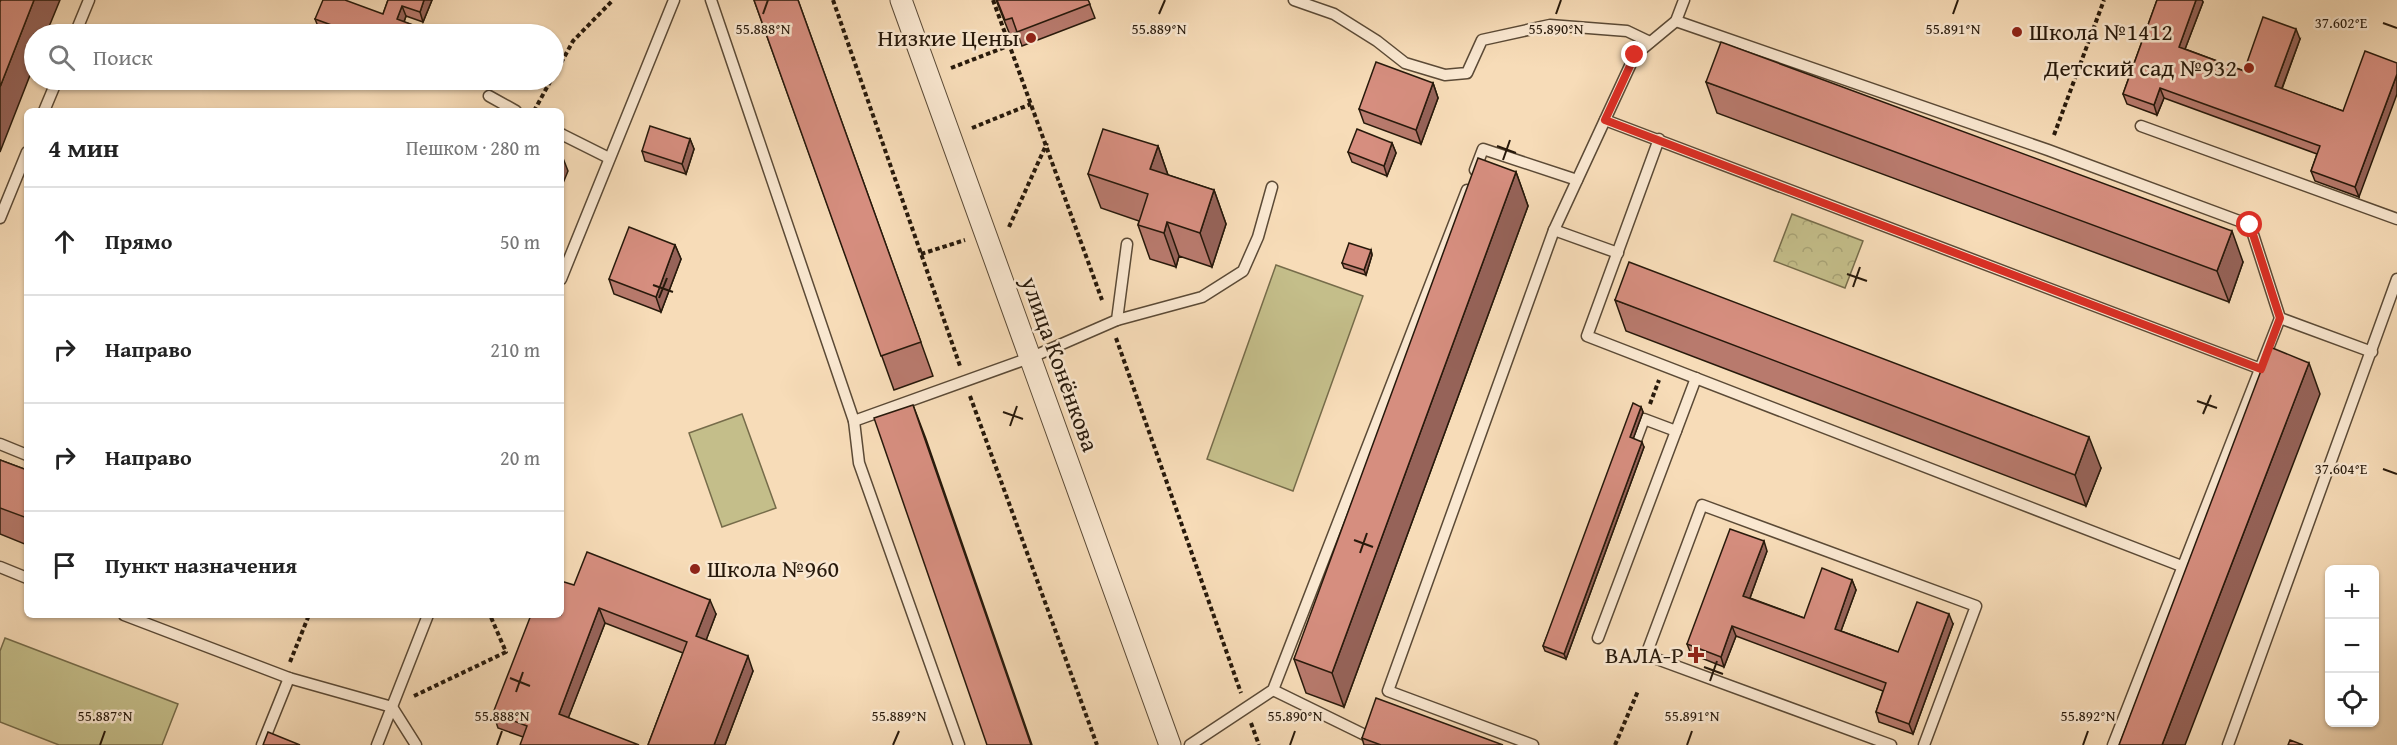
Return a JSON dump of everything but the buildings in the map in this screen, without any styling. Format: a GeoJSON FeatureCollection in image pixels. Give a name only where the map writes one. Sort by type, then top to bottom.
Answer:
{"type":"FeatureCollection","features":[{"type":"Feature","properties":{"kind":"street","name":"улица Конёнкова"},"geometry":{"type":"LineString","coordinates":[[901,0],[1032,357],[1170,745]]}},
{"type":"Feature","properties":{"kind":"lane"},"geometry":{"type":"LineString","coordinates":[[79,24],[89,0]]}},
{"type":"Feature","properties":{"kind":"lane"},"geometry":{"type":"LineString","coordinates":[[564,271],[674,0]]}},
{"type":"Feature","properties":{"kind":"lane"},"geometry":{"type":"LineString","coordinates":[[711,0],[854,421],[859,463],[959,745]]}},
{"type":"Feature","properties":{"kind":"lane"},"geometry":{"type":"LineString","coordinates":[[1294,0],[1334,14],[1377,41],[1404,63],[1445,75],[1467,73],[1482,40],[1550,26],[1628,31],[1650,42]]}},
{"type":"Feature","properties":{"kind":"lane"},"geometry":{"type":"LineString","coordinates":[[1533,745],[1386,696],[1554,230],[1635,55],[1676,21],[1684,0]]}},
{"type":"Feature","properties":{"kind":"lane"},"geometry":{"type":"LineString","coordinates":[[1676,21],[2048,150],[2250,225],[2280,318],[2113,745]]}},
{"type":"Feature","properties":{"kind":"lane"},"geometry":{"type":"LineString","coordinates":[[45,108],[53,90]]}},
{"type":"Feature","properties":{"kind":"lane"},"geometry":{"type":"LineString","coordinates":[[489,96],[511,108]]}},
{"type":"Feature","properties":{"kind":"lane"},"geometry":{"type":"LineString","coordinates":[[1605,120],[2261,369]]}},
{"type":"Feature","properties":{"kind":"lane"},"geometry":{"type":"LineString","coordinates":[[2141,126],[2397,219]]}},
{"type":"Feature","properties":{"kind":"lane"},"geometry":{"type":"LineString","coordinates":[[564,136],[609,158]]}},
{"type":"Feature","properties":{"kind":"lane"},"geometry":{"type":"LineString","coordinates":[[1659,139],[1587,336],[2184,567]]}},
{"type":"Feature","properties":{"kind":"lane"},"geometry":{"type":"LineString","coordinates":[[1190,745],[1273,690],[1483,149],[1577,180]]}},
{"type":"Feature","properties":{"kind":"lane"},"geometry":{"type":"LineString","coordinates":[[0,218],[24,159]]}},
{"type":"Feature","properties":{"kind":"lane"},"geometry":{"type":"LineString","coordinates":[[854,421],[1032,357],[1114,321],[1202,297],[1243,272],[1258,237],[1272,188]]}},
{"type":"Feature","properties":{"kind":"lane"},"geometry":{"type":"LineString","coordinates":[[1554,230],[1618,253]]}},
{"type":"Feature","properties":{"kind":"lane"},"geometry":{"type":"LineString","coordinates":[[1114,321],[1127,244]]}},
{"type":"Feature","properties":{"kind":"lane"},"geometry":{"type":"LineString","coordinates":[[2228,745],[2397,279]]}},
{"type":"Feature","properties":{"kind":"lane"},"geometry":{"type":"LineString","coordinates":[[2280,318],[2372,352]]}},
{"type":"Feature","properties":{"kind":"lane"},"geometry":{"type":"LineString","coordinates":[[1598,638],[1696,378]]}},
{"type":"Feature","properties":{"kind":"lane"},"geometry":{"type":"LineString","coordinates":[[1628,463],[1644,419],[1676,431]]}},
{"type":"Feature","properties":{"kind":"lane"},"geometry":{"type":"LineString","coordinates":[[0,444],[24,454]]}},
{"type":"Feature","properties":{"kind":"lane"},"geometry":{"type":"LineString","coordinates":[[1892,745],[1646,655],[1702,505],[1976,606],[1924,745]]}},
{"type":"Feature","properties":{"kind":"lane"},"geometry":{"type":"LineString","coordinates":[[0,567],[24,577]]}},
{"type":"Feature","properties":{"kind":"lane"},"geometry":{"type":"LineString","coordinates":[[132,618],[289,678],[392,707],[416,745]]}},
{"type":"Feature","properties":{"kind":"lane"},"geometry":{"type":"LineString","coordinates":[[377,745],[427,618]]}},
{"type":"Feature","properties":{"kind":"lane"},"geometry":{"type":"LineString","coordinates":[[262,745],[289,678]]}},
{"type":"Feature","properties":{"kind":"lane"},"geometry":{"type":"LineString","coordinates":[[1273,690],[1369,737],[1376,718]]}},
{"type":"Feature","properties":{"kind":"path"},"geometry":{"type":"LineString","coordinates":[[564,57],[573,41],[613,0]]}},
{"type":"Feature","properties":{"kind":"path"},"geometry":{"type":"LineString","coordinates":[[993,0],[1008,46],[1114,321],[1259,745]]}},
{"type":"Feature","properties":{"kind":"path"},"geometry":{"type":"LineString","coordinates":[[2048,150],[2104,0]]}},
{"type":"Feature","properties":{"kind":"path"},"geometry":{"type":"LineString","coordinates":[[951,68],[1008,46]]}},
{"type":"Feature","properties":{"kind":"path"},"geometry":{"type":"LineString","coordinates":[[536,108],[545,90]]}},
{"type":"Feature","properties":{"kind":"path"},"geometry":{"type":"LineString","coordinates":[[972,128],[1031,104]]}},
{"type":"Feature","properties":{"kind":"path"},"geometry":{"type":"LineString","coordinates":[[1009,227],[1047,143]]}},
{"type":"Feature","properties":{"kind":"path"},"geometry":{"type":"LineString","coordinates":[[921,254],[965,240]]}},
{"type":"Feature","properties":{"kind":"path"},"geometry":{"type":"LineString","coordinates":[[1665,366],[1650,405],[1682,417]]}},
{"type":"Feature","properties":{"kind":"path"},"geometry":{"type":"LineString","coordinates":[[289,678],[291,660],[308,618]]}},
{"type":"Feature","properties":{"kind":"path"},"geometry":{"type":"LineString","coordinates":[[392,707],[506,652],[491,618]]}},
{"type":"Feature","properties":{"kind":"path"},"geometry":{"type":"LineString","coordinates":[[1615,745],[1638,691]]}},
{"type":"Feature","properties":{"kind":"green space"},"geometry":{"type":"Polygon","coordinates":[[[1792,214],[1863,241],[1845,288],[1774,261],[1792,214]]]}},
{"type":"Feature","properties":{"kind":"green space"},"geometry":{"type":"Polygon","coordinates":[[[1276,265],[1363,296],[1293,491],[1207,459],[1276,265]]]}},
{"type":"Feature","properties":{"kind":"green space"},"geometry":{"type":"Polygon","coordinates":[[[742,414],[776,508],[722,527],[689,433],[742,414]]]}},
{"type":"Feature","properties":{"kind":"green space"},"geometry":{"type":"Polygon","coordinates":[[[5,638],[178,704],[162,745],[59,745],[0,722],[0,651],[5,638]]]}},
{"type":"Feature","properties":{"kind":"place","name":"Школа №1412"},"geometry":{"type":"Point","coordinates":[2017,32]}},
{"type":"Feature","properties":{"kind":"place","name":"Низкие Цены"},"geometry":{"type":"Point","coordinates":[1031,38]}},
{"type":"Feature","properties":{"kind":"place","name":"Детский сад №932"},"geometry":{"type":"Point","coordinates":[2249,68]}},
{"type":"Feature","properties":{"kind":"place","name":"Школа №960"},"geometry":{"type":"Point","coordinates":[695,569]}},
{"type":"Feature","properties":{"kind":"place","name":"ВАЛА-Р"},"geometry":{"type":"Point","coordinates":[1696,655]}},
{"type":"Feature","properties":{"kind":"route"},"geometry":{"type":"LineString","coordinates":[[1635,55],[1605,120],[2261,369],[2280,318],[2250,225]]}}]}
